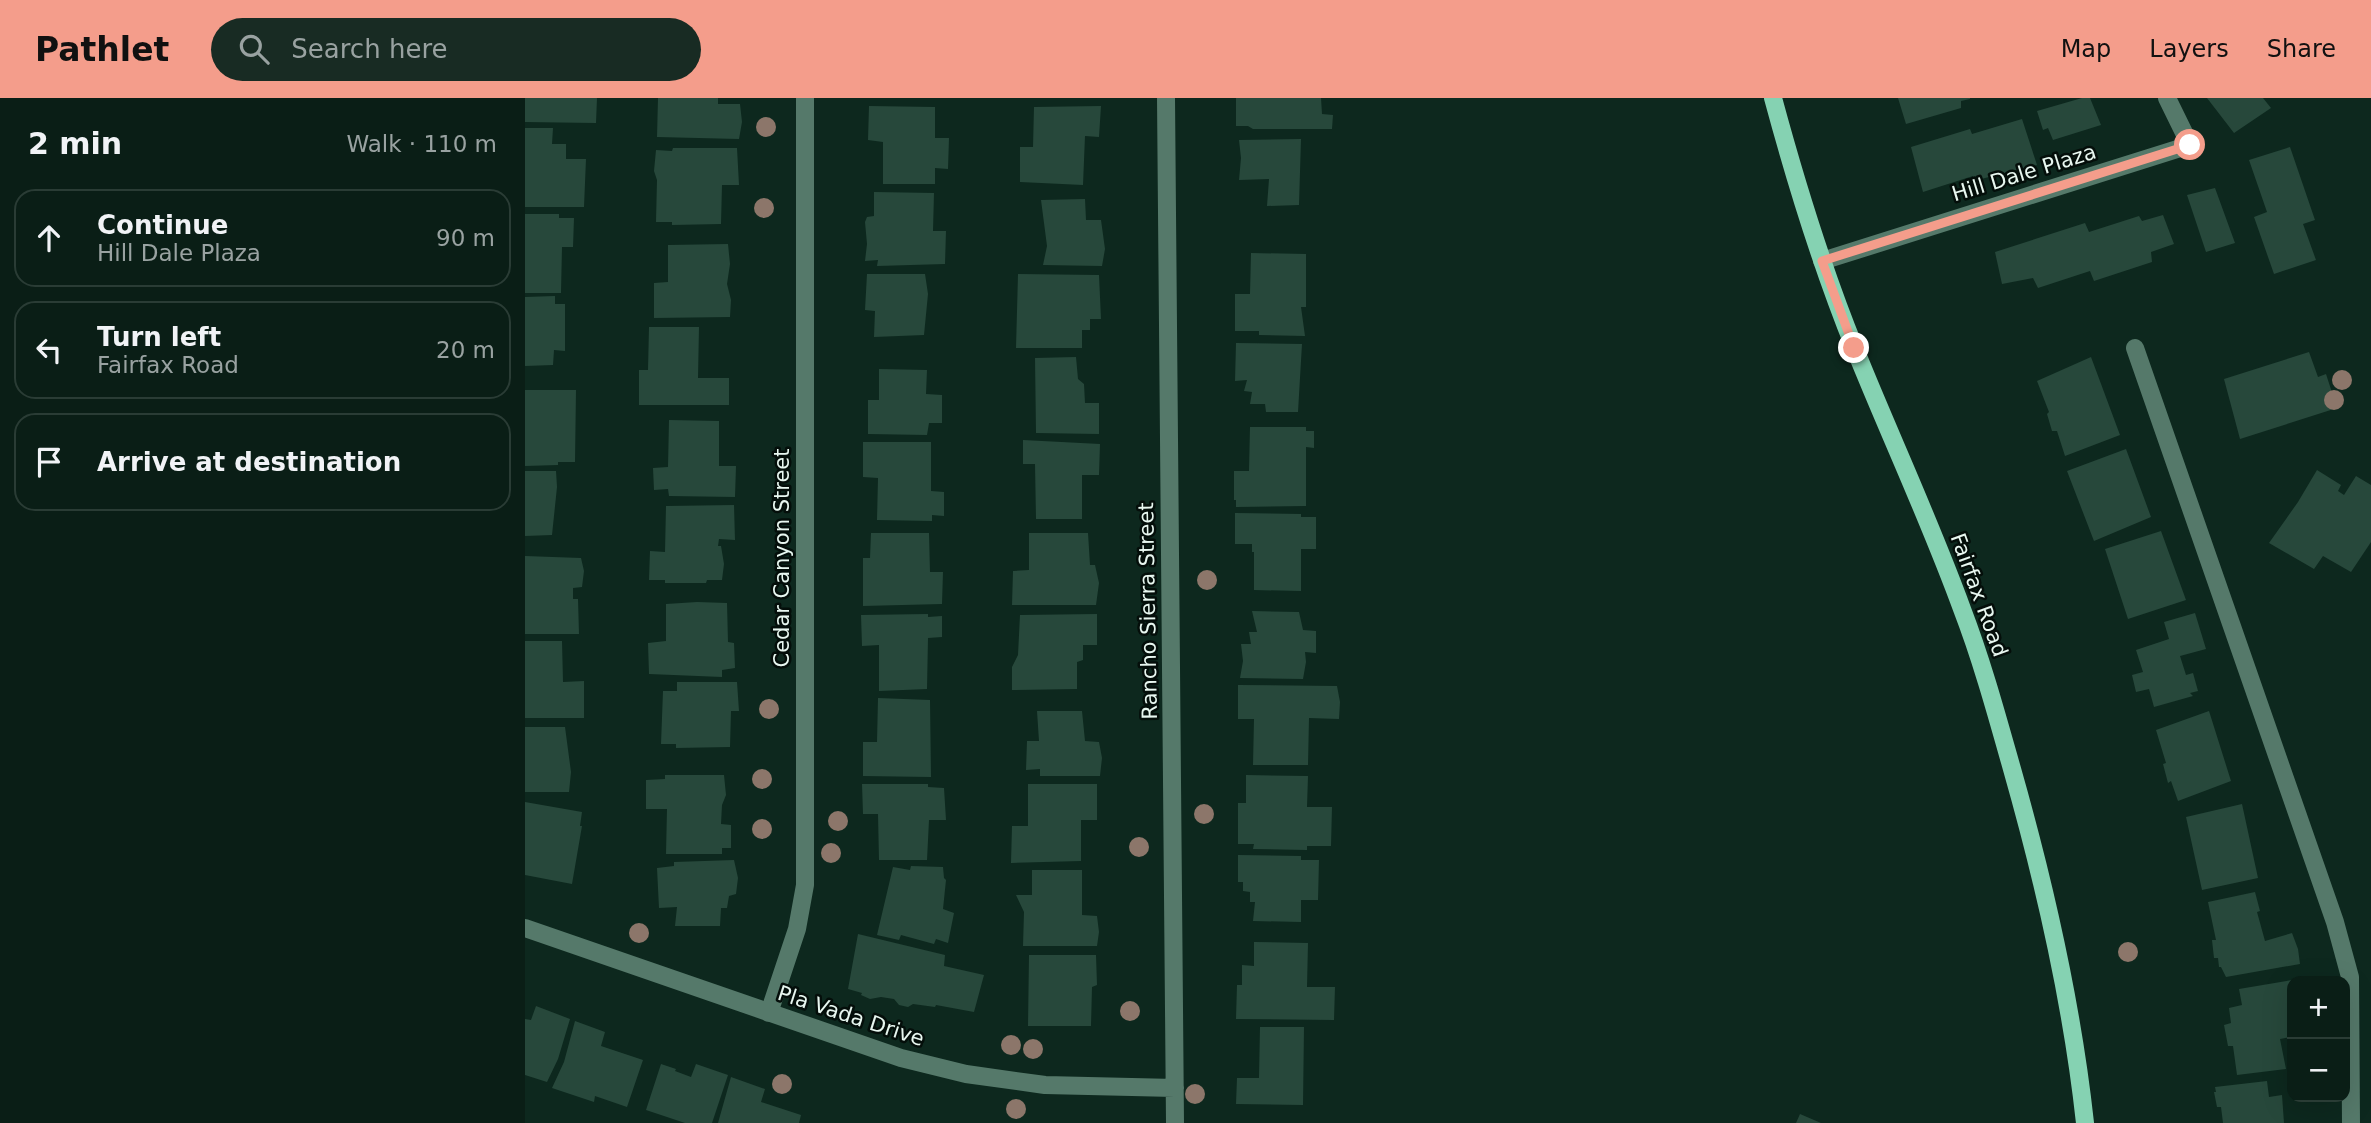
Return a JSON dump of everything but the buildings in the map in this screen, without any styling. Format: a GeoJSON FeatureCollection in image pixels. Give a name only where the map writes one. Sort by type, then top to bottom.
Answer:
{"type":"FeatureCollection","features":[{"type":"Feature","properties":{"kind":"main road","name":"Fairfax Road"},"geometry":{"type":"LineString","coordinates":[[1773,98],[1822,261],[1854,348],[1963,611],[1995,709],[2033,844],[2061,968],[2085,1123]]}},
{"type":"Feature","properties":{"kind":"street","name":"Cedar Canyon Street"},"geometry":{"type":"LineString","coordinates":[[769,1013],[797,929],[805,884],[805,98]]}},
{"type":"Feature","properties":{"kind":"street","name":"Rancho Sierra Street"},"geometry":{"type":"LineString","coordinates":[[1166,98],[1175,1123]]}},
{"type":"Feature","properties":{"kind":"street","name":"Hill Dale Plaza"},"geometry":{"type":"LineString","coordinates":[[1822,261],[2190,145],[2167,98]]}},
{"type":"Feature","properties":{"kind":"street"},"geometry":{"type":"LineString","coordinates":[[2135,348],[2335,922],[2350,977],[2350,1123]]}},
{"type":"Feature","properties":{"kind":"street","name":"Pla Vada Drive"},"geometry":{"type":"LineString","coordinates":[[525,928],[901,1058],[965,1074],[1045,1085],[1175,1088]]}},
{"type":"Feature","properties":{"kind":"route"},"geometry":{"type":"LineString","coordinates":[[1854,348],[1822,261],[2190,145]]}}]}
